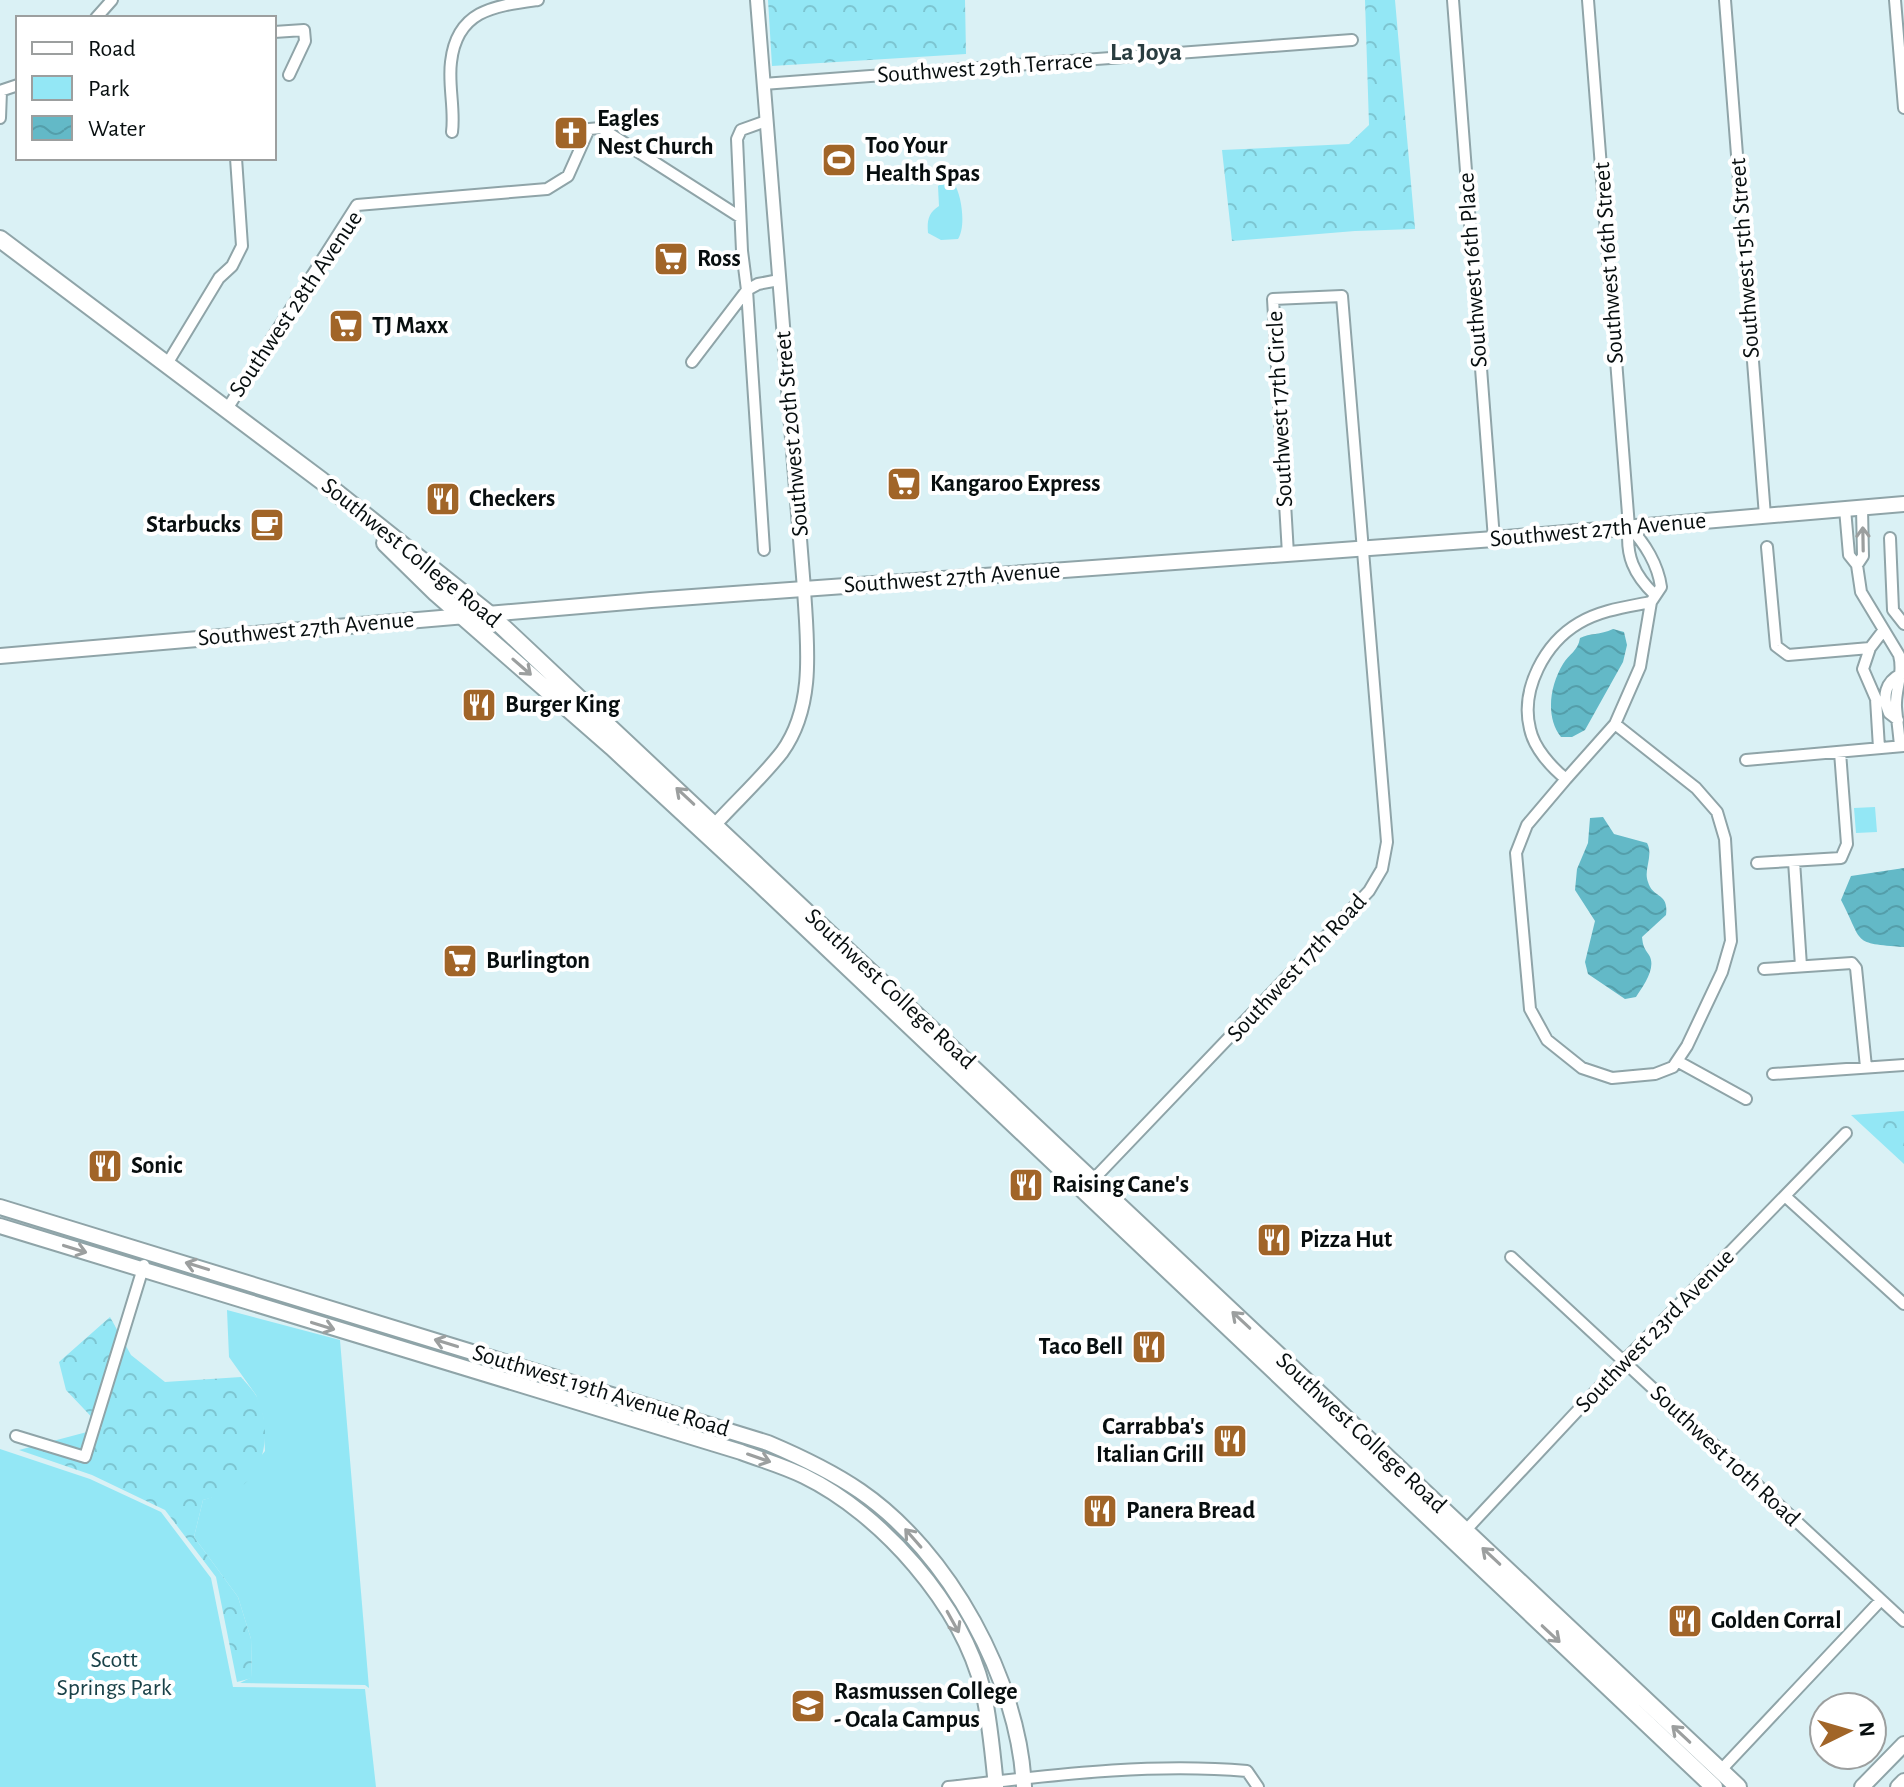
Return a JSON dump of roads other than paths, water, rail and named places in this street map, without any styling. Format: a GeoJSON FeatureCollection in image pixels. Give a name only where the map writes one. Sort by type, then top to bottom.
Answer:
{"type":"FeatureCollection","features":[{"type":"Feature","properties":{"kind":"main road","name":"Southwest College Road"},"geometry":{"type":"LineString","coordinates":[[0,239],[322,481],[489,614],[710,830],[1088,1186],[1714,1787]]}},
{"type":"Feature","properties":{"kind":"main road","name":"Southwest College Road"},"geometry":{"type":"LineString","coordinates":[[0,247],[355,513],[436,593],[710,830]]}},
{"type":"Feature","properties":{"kind":"main road","name":"Southwest 27th Avenue"},"geometry":{"type":"LineString","coordinates":[[0,656],[463,616],[1494,539],[1904,504]]}},
{"type":"Feature","properties":{"kind":"main road","name":"Southwest College Road"},"geometry":{"type":"LineString","coordinates":[[1088,1186],[1465,1531],[1738,1787]]}},
{"type":"Feature","properties":{"kind":"main road","name":"Southwest 19th Avenue Road"},"geometry":{"type":"LineString","coordinates":[[0,1207],[768,1443],[817,1464],[862,1493],[909,1532],[961,1599],[1002,1687],[1016,1730],[1024,1783]]}},
{"type":"Feature","properties":{"kind":"main road","name":"Southwest 19th Avenue Road"},"geometry":{"type":"LineString","coordinates":[[0,1226],[741,1452],[806,1477],[864,1515],[890,1539],[917,1568],[952,1620],[970,1654],[982,1688],[996,1784]]}},
{"type":"Feature","properties":{"kind":"main road"},"geometry":{"type":"LineString","coordinates":[[1862,1787],[1904,1744]]}},
{"type":"Feature","properties":{"kind":"main road"},"geometry":{"type":"LineString","coordinates":[[1898,1787],[1904,1781]]}},
{"type":"Feature","properties":{"kind":"street"},"geometry":{"type":"LineString","coordinates":[[98,16],[112,0]]}},
{"type":"Feature","properties":{"kind":"street"},"geometry":{"type":"LineString","coordinates":[[452,132],[451,63],[462,26],[488,10],[538,0]]}},
{"type":"Feature","properties":{"kind":"street","name":"Southwest 20th Street"},"geometry":{"type":"LineString","coordinates":[[710,830],[783,750],[797,721],[807,685],[804,589],[757,0]]}},
{"type":"Feature","properties":{"kind":"street","name":"Southwest 16th Place"},"geometry":{"type":"LineString","coordinates":[[1453,0],[1494,539]]}},
{"type":"Feature","properties":{"kind":"street","name":"Southwest 16th Street"},"geometry":{"type":"LineString","coordinates":[[1588,0],[1629,527],[1627,546],[1637,573]]}},
{"type":"Feature","properties":{"kind":"street","name":"Southwest 15th Street"},"geometry":{"type":"LineString","coordinates":[[1725,0],[1765,516]]}},
{"type":"Feature","properties":{"kind":"street"},"geometry":{"type":"LineString","coordinates":[[1895,0],[1904,108]]}},
{"type":"Feature","properties":{"kind":"street"},"geometry":{"type":"LineString","coordinates":[[276,32],[304,30],[305,41],[289,75]]}},
{"type":"Feature","properties":{"kind":"street","name":"Southwest 29th Terrace"},"geometry":{"type":"LineString","coordinates":[[763,84],[1352,40]]}},
{"type":"Feature","properties":{"kind":"street"},"geometry":{"type":"LineString","coordinates":[[0,91],[0,118]]}},
{"type":"Feature","properties":{"kind":"street"},"geometry":{"type":"LineString","coordinates":[[764,550],[737,139],[741,130],[766,121]]}},
{"type":"Feature","properties":{"kind":"street","name":"Southwest 28th Avenue"},"geometry":{"type":"LineString","coordinates":[[227,409],[357,205],[547,189],[568,176],[589,129],[601,128],[740,217]]}},
{"type":"Feature","properties":{"kind":"street"},"geometry":{"type":"LineString","coordinates":[[167,364],[242,246],[236,160]]}},
{"type":"Feature","properties":{"kind":"street"},"geometry":{"type":"LineString","coordinates":[[692,362],[747,290],[758,284],[779,280]]}},
{"type":"Feature","properties":{"kind":"street","name":"Southwest 17th Circle"},"geometry":{"type":"LineString","coordinates":[[1288,554],[1273,299],[1307,296],[1342,296],[1363,548]]}},
{"type":"Feature","properties":{"kind":"street"},"geometry":{"type":"LineString","coordinates":[[1857,565],[1863,556],[1862,508]]}},
{"type":"Feature","properties":{"kind":"street"},"geometry":{"type":"LineString","coordinates":[[1746,760],[1902,746],[1896,703],[1901,674],[1899,655],[1861,592],[1857,565],[1849,555],[1845,509]]}},
{"type":"Feature","properties":{"kind":"street"},"geometry":{"type":"LineString","coordinates":[[1615,724],[1696,788],[1717,812],[1725,839],[1731,941],[1722,972],[1687,1046],[1673,1067],[1655,1074],[1612,1078],[1582,1068],[1547,1040],[1530,1009],[1516,853],[1527,825],[1615,724],[1640,667],[1653,598],[1661,587],[1643,540],[1629,527]]}},
{"type":"Feature","properties":{"kind":"street"},"geometry":{"type":"LineString","coordinates":[[1890,538],[1893,610],[1904,624]]}},
{"type":"Feature","properties":{"kind":"street"},"geometry":{"type":"LineString","coordinates":[[1767,547],[1776,646],[1781,651],[1788,655],[1870,648]]}},
{"type":"Feature","properties":{"kind":"street","name":"Southwest 17th Road"},"geometry":{"type":"LineString","coordinates":[[1088,1186],[1369,891],[1382,869],[1387,842],[1363,548]]}},
{"type":"Feature","properties":{"kind":"street"},"geometry":{"type":"LineString","coordinates":[[1653,598],[1637,573],[1654,564]]}},
{"type":"Feature","properties":{"kind":"street"},"geometry":{"type":"LineString","coordinates":[[1566,779],[1550,766],[1530,730],[1529,694],[1545,654],[1578,624],[1610,610],[1653,598]]}},
{"type":"Feature","properties":{"kind":"street"},"geometry":{"type":"LineString","coordinates":[[1876,619],[1893,610]]}},
{"type":"Feature","properties":{"kind":"street"},"geometry":{"type":"LineString","coordinates":[[1879,748],[1876,699],[1864,674],[1864,661],[1883,631]]}},
{"type":"Feature","properties":{"kind":"street"},"geometry":{"type":"LineString","coordinates":[[1757,863],[1841,858],[1845,853],[1847,844],[1840,752]]}},
{"type":"Feature","properties":{"kind":"street"},"geometry":{"type":"LineString","coordinates":[[1794,861],[1801,966]]}},
{"type":"Feature","properties":{"kind":"street"},"geometry":{"type":"LineString","coordinates":[[1764,969],[1852,963],[1856,968],[1866,1067]]}},
{"type":"Feature","properties":{"kind":"street"},"geometry":{"type":"LineString","coordinates":[[1677,1061],[1746,1099]]}},
{"type":"Feature","properties":{"kind":"street"},"geometry":{"type":"LineString","coordinates":[[1773,1074],[1904,1065]]}},
{"type":"Feature","properties":{"kind":"street","name":"Southwest 23rd Avenue"},"geometry":{"type":"LineString","coordinates":[[1465,1531],[1623,1362],[1846,1133]]}},
{"type":"Feature","properties":{"kind":"street"},"geometry":{"type":"LineString","coordinates":[[1786,1197],[1904,1304]]}},
{"type":"Feature","properties":{"kind":"street"},"geometry":{"type":"LineString","coordinates":[[16,1436],[85,1457],[148,1251]]}},
{"type":"Feature","properties":{"kind":"street","name":"Southwest 10th Road"},"geometry":{"type":"LineString","coordinates":[[1511,1257],[1904,1621]]}},
{"type":"Feature","properties":{"kind":"street"},"geometry":{"type":"LineString","coordinates":[[1720,1771],[1881,1600]]}},
{"type":"Feature","properties":{"kind":"street"},"geometry":{"type":"LineString","coordinates":[[948,1787],[1024,1783],[1195,1766],[1247,1771],[1258,1787]]}},
{"type":"Feature","properties":{"kind":"water"},"geometry":{"type":"Polygon","coordinates":[[[1613,629],[1624,632],[1627,645],[1623,662],[1585,730],[1572,737],[1561,737],[1551,711],[1552,691],[1559,672],[1580,638],[1613,629]]]}},
{"type":"Feature","properties":{"kind":"water"},"geometry":{"type":"Polygon","coordinates":[[[1603,817],[1614,834],[1647,843],[1648,882],[1663,899],[1666,908],[1666,915],[1642,937],[1651,960],[1648,977],[1636,997],[1625,999],[1588,974],[1585,962],[1595,921],[1575,890],[1577,869],[1588,843],[1590,818],[1603,817]]]}},
{"type":"Feature","properties":{"kind":"water"},"geometry":{"type":"Polygon","coordinates":[[[1904,868],[1904,947],[1867,942],[1857,933],[1841,900],[1851,876],[1904,868]]]}},
{"type":"Feature","properties":{"kind":"place","name":"Eagles Nest Church"},"geometry":{"type":"Point","coordinates":[571,133]}},
{"type":"Feature","properties":{"kind":"place","name":"Too Your Health Spas"},"geometry":{"type":"Point","coordinates":[839,160]}},
{"type":"Feature","properties":{"kind":"place","name":"Ross"},"geometry":{"type":"Point","coordinates":[671,259]}},
{"type":"Feature","properties":{"kind":"place","name":"TJ Maxx"},"geometry":{"type":"Point","coordinates":[346,326]}},
{"type":"Feature","properties":{"kind":"place","name":"Kangaroo Express"},"geometry":{"type":"Point","coordinates":[904,484]}},
{"type":"Feature","properties":{"kind":"place","name":"Checkers"},"geometry":{"type":"Point","coordinates":[443,499]}},
{"type":"Feature","properties":{"kind":"place","name":"Starbucks"},"geometry":{"type":"Point","coordinates":[267,525]}},
{"type":"Feature","properties":{"kind":"place","name":"Burger King"},"geometry":{"type":"Point","coordinates":[479,705]}},
{"type":"Feature","properties":{"kind":"place","name":"Burlington"},"geometry":{"type":"Point","coordinates":[460,961]}},
{"type":"Feature","properties":{"kind":"place","name":"Sonic"},"geometry":{"type":"Point","coordinates":[105,1166]}},
{"type":"Feature","properties":{"kind":"place","name":"Raising Cane's"},"geometry":{"type":"Point","coordinates":[1026,1185]}},
{"type":"Feature","properties":{"kind":"place","name":"Pizza Hut"},"geometry":{"type":"Point","coordinates":[1274,1240]}},
{"type":"Feature","properties":{"kind":"place","name":"Taco Bell"},"geometry":{"type":"Point","coordinates":[1149,1347]}},
{"type":"Feature","properties":{"kind":"place","name":"Carrabba's Italian Grill"},"geometry":{"type":"Point","coordinates":[1230,1441]}},
{"type":"Feature","properties":{"kind":"place","name":"Panera Bread"},"geometry":{"type":"Point","coordinates":[1100,1511]}},
{"type":"Feature","properties":{"kind":"place","name":"Golden Corral"},"geometry":{"type":"Point","coordinates":[1685,1621]}},
{"type":"Feature","properties":{"kind":"place","name":"Rasmussen College - Ocala Campus"},"geometry":{"type":"Point","coordinates":[808,1706]}},
{"type":"Feature","properties":{"kind":"district","name":"La Joya"},"geometry":{"type":"Point","coordinates":[1146,52]}},
{"type":"Feature","properties":{"kind":"park label","name":"Scott Springs Park"},"geometry":{"type":"Point","coordinates":[114,1674]}}]}
